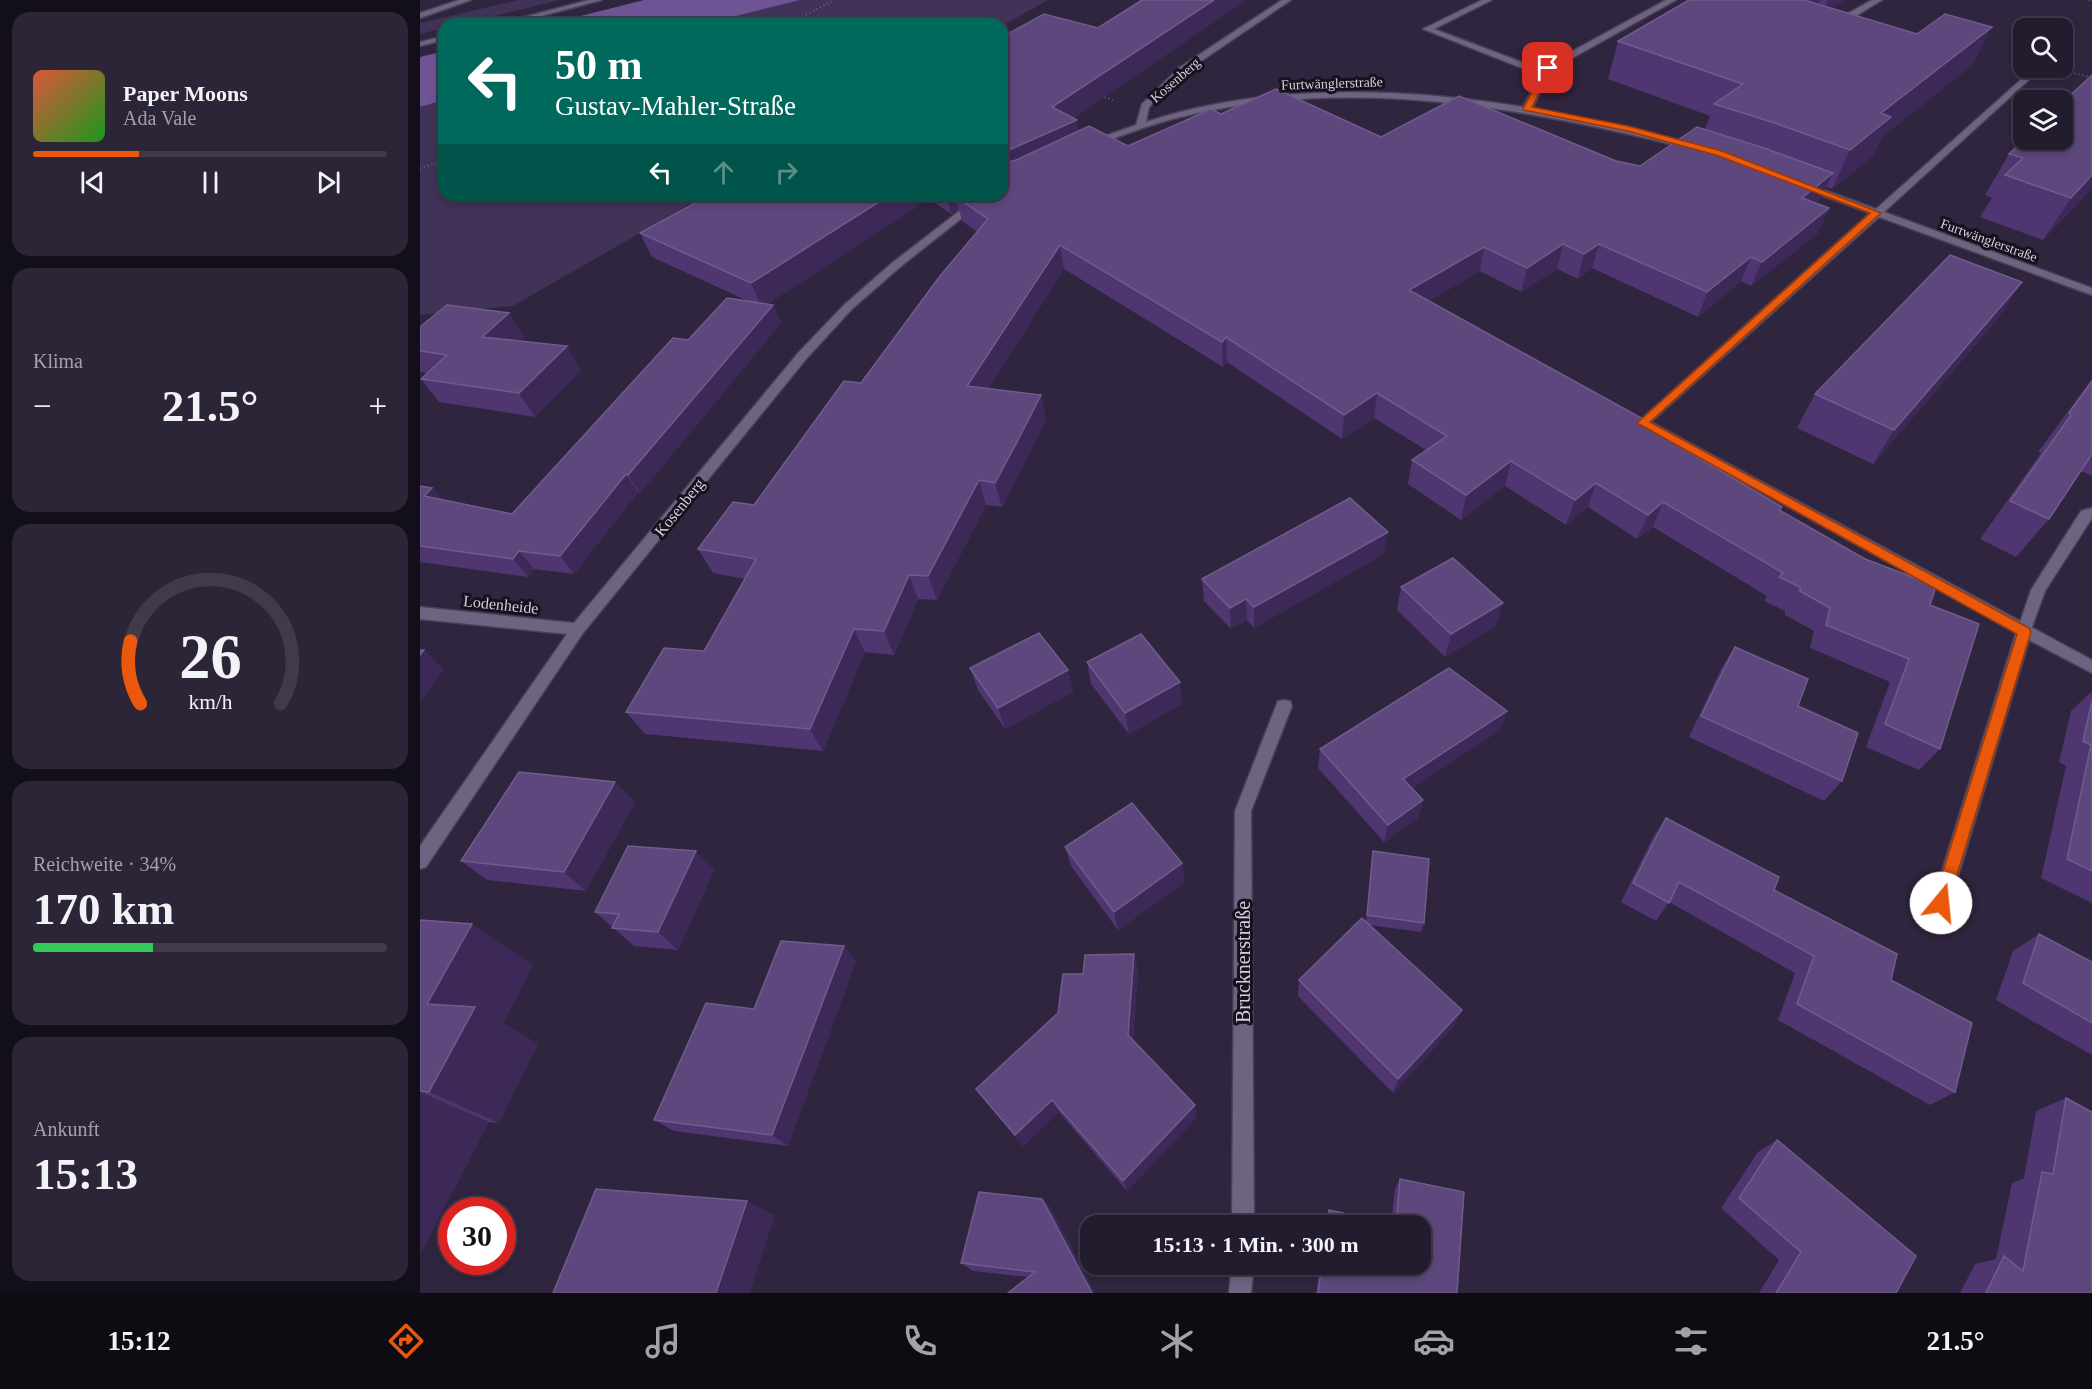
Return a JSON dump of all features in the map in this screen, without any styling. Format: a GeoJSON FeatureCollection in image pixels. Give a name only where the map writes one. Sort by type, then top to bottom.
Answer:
{"type":"FeatureCollection","features":[{"type":"Feature","properties":{"kind":"street"},"geometry":{"type":"LineString","coordinates":[[420,16],[466,0]]}},
{"type":"Feature","properties":{"kind":"street"},"geometry":{"type":"LineString","coordinates":[[525,18],[598,0]]}},
{"type":"Feature","properties":{"kind":"street","name":"Kosenberg"},"geometry":{"type":"LineString","coordinates":[[1140,126],[1145,106],[1182,70],[1287,0]]}},
{"type":"Feature","properties":{"kind":"street"},"geometry":{"type":"LineString","coordinates":[[1488,0],[1427,29],[1545,74]]}},
{"type":"Feature","properties":{"kind":"street"},"geometry":{"type":"LineString","coordinates":[[1527,109],[1548,68],[1672,0]]}},
{"type":"Feature","properties":{"kind":"street"},"geometry":{"type":"LineString","coordinates":[[1823,18],[1835,20],[1848,17],[1878,0]]}},
{"type":"Feature","properties":{"kind":"street"},"geometry":{"type":"LineString","coordinates":[[420,44],[438,40]]}},
{"type":"Feature","properties":{"kind":"street"},"geometry":{"type":"LineString","coordinates":[[2027,78],[1638,420],[2092,667]]}},
{"type":"Feature","properties":{"kind":"street","name":"Furtwänglerstraße"},"geometry":{"type":"LineString","coordinates":[[1140,126],[1191,112],[1271,99],[1372,94],[1436,97],[1527,109],[1628,129],[1707,150]]}},
{"type":"Feature","properties":{"kind":"street"},"geometry":{"type":"LineString","coordinates":[[1085,146],[1140,126]]}},
{"type":"Feature","properties":{"kind":"street","name":"Furtwänglerstraße"},"geometry":{"type":"LineString","coordinates":[[1796,183],[2092,292]]}},
{"type":"Feature","properties":{"kind":"street","name":"Kosenberg"},"geometry":{"type":"LineString","coordinates":[[420,861],[579,629],[818,339],[848,307],[896,265],[978,201]]}},
{"type":"Feature","properties":{"kind":"street"},"geometry":{"type":"LineString","coordinates":[[1941,903],[2038,590],[2086,514],[2092,513]]}},
{"type":"Feature","properties":{"kind":"street","name":"Lodenheide"},"geometry":{"type":"LineString","coordinates":[[420,614],[579,629]]}},
{"type":"Feature","properties":{"kind":"street","name":"Brucknerstraße"},"geometry":{"type":"LineString","coordinates":[[1243,1215],[1243,811],[1284,706]]}},
{"type":"Feature","properties":{"kind":"street"},"geometry":{"type":"LineString","coordinates":[[1240,1293],[1242,1275]]}},
{"type":"Feature","properties":{"kind":"path"},"geometry":{"type":"LineString","coordinates":[[800,18],[834,0]]}},
{"type":"Feature","properties":{"kind":"path"},"geometry":{"type":"LineString","coordinates":[[2073,72],[2092,78]]}},
{"type":"Feature","properties":{"kind":"path"},"geometry":{"type":"LineString","coordinates":[[1102,97],[1113,100]]}},
{"type":"Feature","properties":{"kind":"path"},"geometry":{"type":"LineString","coordinates":[[420,168],[438,163]]}},
{"type":"Feature","properties":{"kind":"shaded area"},"geometry":{"type":"Polygon","coordinates":[[[519,0],[560,0],[486,18],[442,18],[519,0]]]}},
{"type":"Feature","properties":{"kind":"shaded area"},"geometry":{"type":"Polygon","coordinates":[[[644,0],[800,0],[729,18],[573,18],[644,0]]]}},
{"type":"Feature","properties":{"kind":"shaded area"},"geometry":{"type":"Polygon","coordinates":[[[800,0],[1048,0],[1008,23],[1008,18],[729,18],[800,0]]]}},
{"type":"Feature","properties":{"kind":"shaded area"},"geometry":{"type":"Polygon","coordinates":[[[438,19],[438,30],[420,34],[420,23],[438,19]]]}},
{"type":"Feature","properties":{"kind":"shaded area"},"geometry":{"type":"Polygon","coordinates":[[[438,52],[438,102],[420,107],[420,57],[438,52]]]}},
{"type":"Feature","properties":{"kind":"shaded area"},"geometry":{"type":"Polygon","coordinates":[[[438,102],[438,201],[696,201],[513,306],[420,315],[420,107],[438,102]]]}},
{"type":"Feature","properties":{"kind":"building"},"geometry":{"type":"Polygon","coordinates":[[[1142,0],[1214,0],[1052,107],[1077,120],[1008,150],[1008,34],[1044,14],[1098,28],[1142,0]]]}},
{"type":"Feature","properties":{"kind":"building"},"geometry":{"type":"Polygon","coordinates":[[[1689,0],[1804,0],[1917,34],[1945,14],[1992,27],[1881,113],[1891,117],[1850,150],[1714,104],[1743,84],[1618,41],[1689,0]]]}},
{"type":"Feature","properties":{"kind":"building"},"geometry":{"type":"Polygon","coordinates":[[[2092,75],[2092,175],[2071,198],[2005,175],[2023,158],[2009,154],[2013,150],[2073,150],[2073,93],[2092,75]]]}},
{"type":"Feature","properties":{"kind":"building"},"geometry":{"type":"Polygon","coordinates":[[[1276,89],[1381,137],[1459,96],[1616,161],[1640,166],[1697,127],[1833,173],[1802,198],[1829,208],[1762,262],[1751,257],[1707,292],[1599,244],[1584,254],[1563,244],[1527,268],[1484,247],[1409,290],[1652,424],[1648,428],[1782,507],[1779,510],[1865,559],[1936,586],[1930,605],[1979,624],[1940,749],[1885,724],[1909,659],[1826,625],[1830,608],[1800,591],[1800,587],[1779,577],[1783,573],[1663,502],[1648,515],[1596,483],[1575,500],[1511,461],[1466,495],[1412,460],[1447,436],[1377,393],[1344,415],[1226,337],[1222,342],[1060,245],[967,386],[1041,395],[1017,442],[995,483],[979,480],[928,576],[909,575],[884,631],[854,629],[810,729],[626,712],[664,648],[704,651],[756,559],[698,549],[733,502],[754,505],[844,381],[861,383],[940,276],[988,219],[962,201],[1008,201],[1008,162],[1089,126],[1128,146],[1211,109],[1221,114],[1276,89]]]}},
{"type":"Feature","properties":{"kind":"building"},"geometry":{"type":"Polygon","coordinates":[[[699,201],[881,201],[751,283],[640,233],[699,201]]]}},
{"type":"Feature","properties":{"kind":"building"},"geometry":{"type":"Polygon","coordinates":[[[1950,255],[2022,282],[1894,430],[1815,394],[1950,255]]]}},
{"type":"Feature","properties":{"kind":"building"},"geometry":{"type":"Polygon","coordinates":[[[727,298],[773,305],[628,475],[626,474],[560,556],[519,551],[513,559],[420,546],[420,486],[432,488],[424,496],[512,514],[673,338],[688,340],[727,298]]]}},
{"type":"Feature","properties":{"kind":"building"},"geometry":{"type":"Polygon","coordinates":[[[447,305],[509,313],[482,337],[567,346],[519,393],[421,379],[447,355],[420,351],[420,327],[447,305]]]}},
{"type":"Feature","properties":{"kind":"building"},"geometry":{"type":"Polygon","coordinates":[[[2092,381],[2092,454],[2049,519],[2010,501],[2071,415],[2069,413],[2092,381]]]}},
{"type":"Feature","properties":{"kind":"building"},"geometry":{"type":"Polygon","coordinates":[[[1350,498],[1388,532],[1254,607],[1246,599],[1230,608],[1202,579],[1350,498]]]}},
{"type":"Feature","properties":{"kind":"building"},"geometry":{"type":"Polygon","coordinates":[[[1453,558],[1503,603],[1451,634],[1401,587],[1453,558]]]}},
{"type":"Feature","properties":{"kind":"building"},"geometry":{"type":"Polygon","coordinates":[[[1039,633],[1068,670],[998,708],[970,668],[1039,633]]]}},
{"type":"Feature","properties":{"kind":"building"},"geometry":{"type":"Polygon","coordinates":[[[1141,634],[1180,682],[1125,713],[1087,662],[1141,634]]]}},
{"type":"Feature","properties":{"kind":"building"},"geometry":{"type":"Polygon","coordinates":[[[1735,647],[1808,679],[1798,706],[1858,733],[1842,781],[1701,716],[1735,647]]]}},
{"type":"Feature","properties":{"kind":"building"},"geometry":{"type":"Polygon","coordinates":[[[1449,668],[1507,711],[1403,779],[1423,800],[1388,825],[1320,749],[1449,668]]]}},
{"type":"Feature","properties":{"kind":"building"},"geometry":{"type":"Polygon","coordinates":[[[2092,701],[2092,871],[2067,859],[2091,745],[2083,741],[2092,701]]]}},
{"type":"Feature","properties":{"kind":"building"},"geometry":{"type":"Polygon","coordinates":[[[519,772],[615,782],[564,872],[461,861],[519,772]]]}},
{"type":"Feature","properties":{"kind":"building"},"geometry":{"type":"Polygon","coordinates":[[[1132,803],[1182,863],[1114,912],[1065,847],[1132,803]]]}},
{"type":"Feature","properties":{"kind":"building"},"geometry":{"type":"Polygon","coordinates":[[[1666,818],[1779,877],[1774,890],[1897,954],[1891,980],[1972,1023],[1955,1092],[1797,1004],[1814,956],[1679,882],[1669,903],[1633,883],[1666,818]]]}},
{"type":"Feature","properties":{"kind":"building"},"geometry":{"type":"Polygon","coordinates":[[[628,846],[696,851],[658,932],[612,928],[619,914],[595,912],[628,846]]]}},
{"type":"Feature","properties":{"kind":"building"},"geometry":{"type":"Polygon","coordinates":[[[1373,851],[1429,859],[1424,923],[1367,915],[1373,851]]]}},
{"type":"Feature","properties":{"kind":"building"},"geometry":{"type":"Polygon","coordinates":[[[1362,918],[1462,1010],[1398,1079],[1299,980],[1362,918]]]}},
{"type":"Feature","properties":{"kind":"building"},"geometry":{"type":"Polygon","coordinates":[[[420,920],[472,924],[427,1004],[475,1007],[429,1092],[420,1091],[420,920]]]}},
{"type":"Feature","properties":{"kind":"building"},"geometry":{"type":"Polygon","coordinates":[[[2039,934],[2092,962],[2092,1023],[2023,983],[2039,934]]]}},
{"type":"Feature","properties":{"kind":"building"},"geometry":{"type":"Polygon","coordinates":[[[781,941],[844,946],[772,1135],[654,1120],[706,1003],[754,1009],[781,941]]]}},
{"type":"Feature","properties":{"kind":"building"},"geometry":{"type":"Polygon","coordinates":[[[1134,954],[1128,1035],[1195,1105],[1123,1181],[1052,1100],[1015,1135],[976,1089],[1058,1013],[1063,974],[1083,974],[1085,955],[1134,954]]]}},
{"type":"Feature","properties":{"kind":"building"},"geometry":{"type":"Polygon","coordinates":[[[2066,1098],[2092,1112],[2092,1293],[1986,1293],[2004,1256],[2023,1271],[2042,1172],[2053,1174],[2066,1098]]]}},
{"type":"Feature","properties":{"kind":"building"},"geometry":{"type":"Polygon","coordinates":[[[1777,1140],[1916,1256],[1896,1293],[1776,1293],[1801,1252],[1739,1198],[1777,1140]]]}},
{"type":"Feature","properties":{"kind":"building"},"geometry":{"type":"Polygon","coordinates":[[[1400,1179],[1464,1192],[1457,1293],[1318,1293],[1320,1275],[1431,1275],[1431,1215],[1397,1215],[1400,1179]]]}},
{"type":"Feature","properties":{"kind":"building"},"geometry":{"type":"Polygon","coordinates":[[[596,1189],[747,1201],[716,1293],[553,1293],[596,1189]]]}},
{"type":"Feature","properties":{"kind":"building"},"geometry":{"type":"Polygon","coordinates":[[[979,1192],[1042,1199],[1080,1270],[1080,1275],[1082,1275],[1092,1293],[1008,1293],[1035,1272],[961,1263],[979,1192]]]}},
{"type":"Feature","properties":{"kind":"building"},"geometry":{"type":"Polygon","coordinates":[[[1329,1210],[1351,1215],[1328,1215],[1329,1210]]]}},
{"type":"Feature","properties":{"kind":"route"},"geometry":{"type":"LineString","coordinates":[[1548,68],[1527,109],[1628,129],[1719,153],[1876,213],[1643,423],[2024,632],[1941,903]]}}]}
